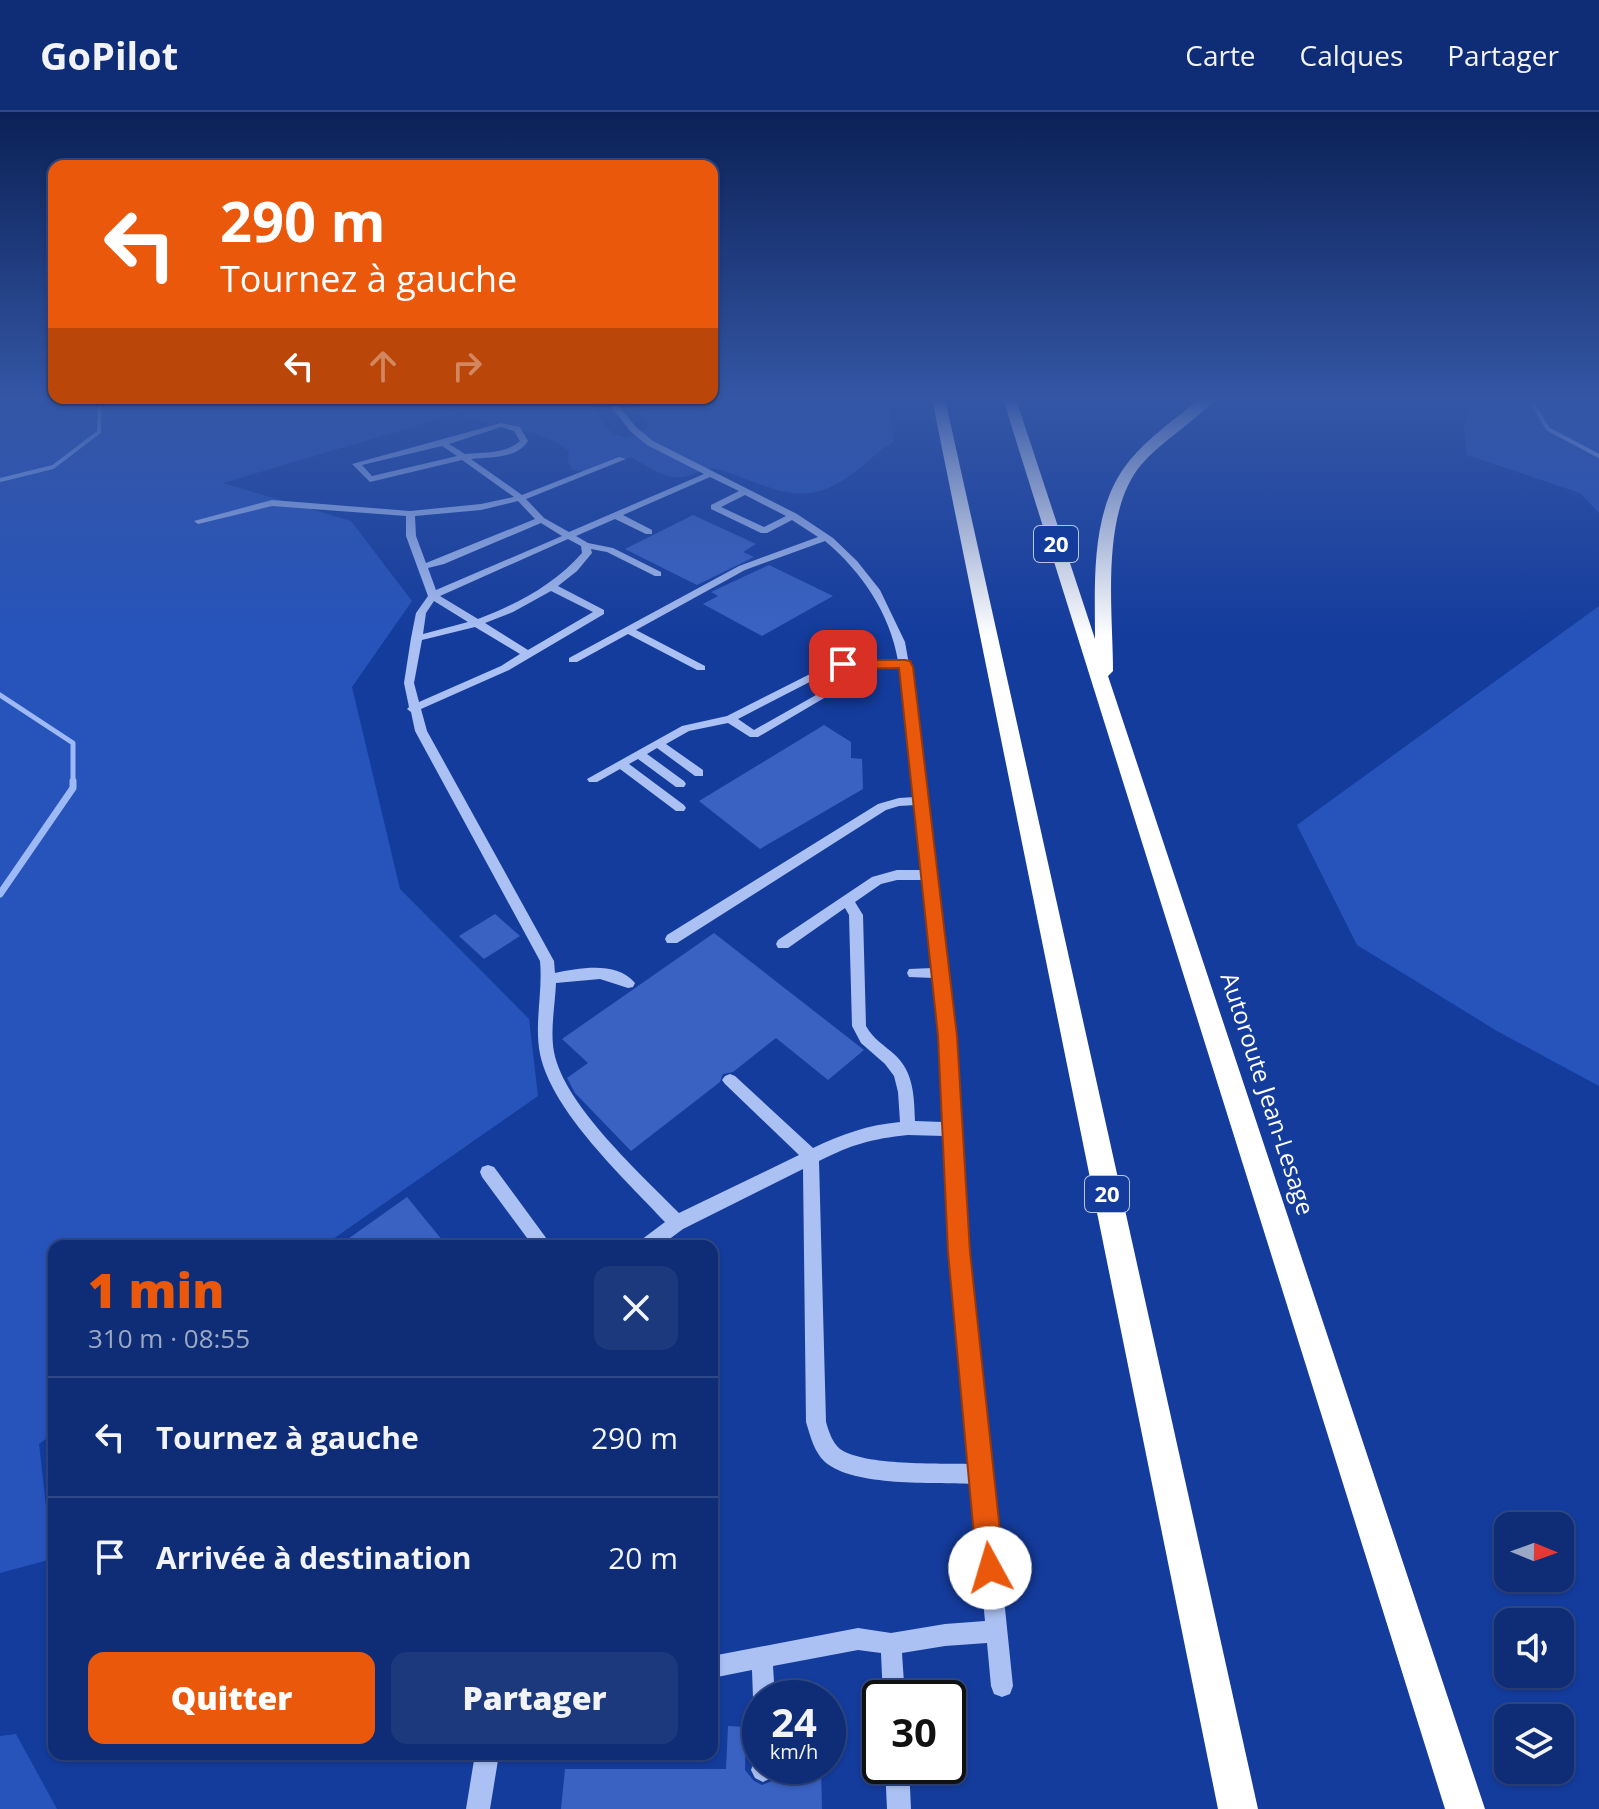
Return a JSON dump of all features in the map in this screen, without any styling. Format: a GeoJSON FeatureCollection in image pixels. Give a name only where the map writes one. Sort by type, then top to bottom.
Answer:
{"type":"FeatureCollection","features":[{"type":"Feature","properties":{"kind":"highway","name":"20"},"geometry":{"type":"LineString","coordinates":[[955,478],[1238,1809]]}},
{"type":"Feature","properties":{"kind":"highway","name":"Autoroute Jean-Lesage"},"geometry":{"type":"LineString","coordinates":[[1035,478],[1465,1809]]}},
{"type":"Feature","properties":{"kind":"highway"},"geometry":{"type":"LineString","coordinates":[[1104,689],[1106,544],[1114,500],[1124,478]]}},
{"type":"Feature","properties":{"kind":"street"},"geometry":{"type":"LineString","coordinates":[[492,478],[541,520],[585,545],[610,550],[658,574]]}},
{"type":"Feature","properties":{"kind":"street"},"geometry":{"type":"LineString","coordinates":[[198,521],[272,503],[410,514],[481,507],[519,499],[573,478]]}},
{"type":"Feature","properties":{"kind":"street"},"geometry":{"type":"LineString","coordinates":[[677,1223],[583,1118],[557,1084],[547,1053],[550,979],[547,961],[421,731],[413,709],[409,683],[424,606],[433,596],[554,540],[573,536],[701,478]]}},
{"type":"Feature","properties":{"kind":"street"},"geometry":{"type":"LineString","coordinates":[[719,478],[794,516],[826,537],[854,563],[877,592],[891,620],[905,664],[941,973],[959,1245],[1002,1686]]}},
{"type":"Feature","properties":{"kind":"street"},"geometry":{"type":"LineString","coordinates":[[746,491],[714,507],[764,531],[794,516]]}},
{"type":"Feature","properties":{"kind":"street"},"geometry":{"type":"LineString","coordinates":[[410,514],[411,536],[433,596],[527,654]]}},
{"type":"Feature","properties":{"kind":"street"},"geometry":{"type":"LineString","coordinates":[[617,516],[649,532]]}},
{"type":"Feature","properties":{"kind":"street"},"geometry":{"type":"LineString","coordinates":[[421,567],[441,562],[541,520]]}},
{"type":"Feature","properties":{"kind":"street"},"geometry":{"type":"LineString","coordinates":[[573,660],[742,568],[826,537]]}},
{"type":"Feature","properties":{"kind":"street"},"geometry":{"type":"LineString","coordinates":[[416,638],[475,623],[550,586],[585,557],[585,545]]}},
{"type":"Feature","properties":{"kind":"street"},"geometry":{"type":"LineString","coordinates":[[413,709],[466,688],[600,612],[550,586]]}},
{"type":"Feature","properties":{"kind":"street"},"geometry":{"type":"LineString","coordinates":[[628,630],[701,668]]}},
{"type":"Feature","properties":{"kind":"street"},"geometry":{"type":"LineString","coordinates":[[593,779],[686,728],[730,719],[843,664],[905,664]]}},
{"type":"Feature","properties":{"kind":"street"},"geometry":{"type":"LineString","coordinates":[[801,683],[822,696]]}},
{"type":"Feature","properties":{"kind":"street"},"geometry":{"type":"LineString","coordinates":[[730,719],[754,735],[836,688]]}},
{"type":"Feature","properties":{"kind":"street"},"geometry":{"type":"LineString","coordinates":[[659,744],[699,773]]}},
{"type":"Feature","properties":{"kind":"street"},"geometry":{"type":"LineString","coordinates":[[640,755],[680,784]]}},
{"type":"Feature","properties":{"kind":"street"},"geometry":{"type":"LineString","coordinates":[[622,765],[680,808]]}},
{"type":"Feature","properties":{"kind":"street"},"geometry":{"type":"LineString","coordinates":[[672,939],[875,811],[899,802],[922,801]]}},
{"type":"Feature","properties":{"kind":"street"},"geometry":{"type":"LineString","coordinates":[[783,944],[887,876],[930,875]]}},
{"type":"Feature","properties":{"kind":"street"},"geometry":{"type":"LineString","coordinates":[[847,900],[856,915],[860,1032],[901,1073],[908,1128]]}},
{"type":"Feature","properties":{"kind":"street"},"geometry":{"type":"LineString","coordinates":[[550,979],[607,972],[628,983]]}},
{"type":"Feature","properties":{"kind":"street"},"geometry":{"type":"LineString","coordinates":[[914,973],[941,973]]}},
{"type":"Feature","properties":{"kind":"street"},"geometry":{"type":"LineString","coordinates":[[730,1080],[811,1156],[816,1422],[822,1443],[834,1458],[877,1470],[981,1474]]}},
{"type":"Feature","properties":{"kind":"street"},"geometry":{"type":"LineString","coordinates":[[655,1240],[677,1223],[857,1135],[908,1128],[952,1129]]}},
{"type":"Feature","properties":{"kind":"street"},"geometry":{"type":"LineString","coordinates":[[488,1172],[539,1240]]}},
{"type":"Feature","properties":{"kind":"street"},"geometry":{"type":"LineString","coordinates":[[718,1666],[858,1639],[891,1644],[996,1631]]}},
{"type":"Feature","properties":{"kind":"street"},"geometry":{"type":"LineString","coordinates":[[891,1644],[893,1680]]}},
{"type":"Feature","properties":{"kind":"street"},"geometry":{"type":"LineString","coordinates":[[762,1658],[763,1680]]}},
{"type":"Feature","properties":{"kind":"street"},"geometry":{"type":"LineString","coordinates":[[478,1809],[486,1760]]}},
{"type":"Feature","properties":{"kind":"street"},"geometry":{"type":"LineString","coordinates":[[898,1784],[899,1809]]}},
{"type":"Feature","properties":{"kind":"shaded area"},"geometry":{"type":"Polygon","coordinates":[[[0,478],[239,478],[223,483],[351,521],[412,601],[352,687],[400,889],[529,1019],[538,1096],[332,1240],[48,1240],[48,1437],[39,1444],[48,1524],[48,1560],[0,1573],[0,478]]]}},
{"type":"Feature","properties":{"kind":"shaded area"},"geometry":{"type":"Polygon","coordinates":[[[742,478],[846,478],[818,491],[801,493],[769,488],[742,478]]]}},
{"type":"Feature","properties":{"kind":"shaded area"},"geometry":{"type":"Polygon","coordinates":[[[1536,478],[1599,478],[1599,513],[1580,493],[1536,478]]]}},
{"type":"Feature","properties":{"kind":"shaded area"},"geometry":{"type":"Polygon","coordinates":[[[1599,606],[1599,1086],[1497,1031],[1357,945],[1297,825],[1599,606]]]}},
{"type":"Feature","properties":{"kind":"shaded area"},"geometry":{"type":"Polygon","coordinates":[[[16,1734],[57,1809],[0,1809],[0,1736],[16,1734]]]}},
{"type":"Feature","properties":{"kind":"building"},"geometry":{"type":"Polygon","coordinates":[[[693,515],[756,544],[743,552],[754,557],[697,585],[625,549],[693,515]]]}},
{"type":"Feature","properties":{"kind":"building"},"geometry":{"type":"Polygon","coordinates":[[[769,565],[833,596],[762,636],[703,604],[718,596],[711,592],[769,565]]]}},
{"type":"Feature","properties":{"kind":"building"},"geometry":{"type":"Polygon","coordinates":[[[824,725],[851,742],[851,758],[862,759],[863,789],[760,849],[699,801],[824,725]]]}},
{"type":"Feature","properties":{"kind":"building"},"geometry":{"type":"Polygon","coordinates":[[[495,914],[520,936],[484,959],[459,936],[495,914]]]}},
{"type":"Feature","properties":{"kind":"building"},"geometry":{"type":"Polygon","coordinates":[[[714,933],[864,1050],[828,1080],[776,1038],[733,1072],[723,1074],[720,1082],[631,1151],[575,1093],[567,1078],[588,1063],[562,1039],[714,933]]]}},
{"type":"Feature","properties":{"kind":"building"},"geometry":{"type":"Polygon","coordinates":[[[407,1197],[442,1240],[346,1240],[407,1197]]]}},
{"type":"Feature","properties":{"kind":"building"},"geometry":{"type":"Polygon","coordinates":[[[728,1726],[742,1727],[742,1784],[821,1784],[822,1809],[561,1809],[565,1769],[726,1769],[728,1726]]]}},
{"type":"Feature","properties":{"kind":"waterway"},"geometry":{"type":"LineString","coordinates":[[0,480],[7,478]]}},
{"type":"Feature","properties":{"kind":"waterway"},"geometry":{"type":"LineString","coordinates":[[0,695],[73,743],[73,788],[0,894]]}},
{"type":"Feature","properties":{"kind":"route"},"geometry":{"type":"LineString","coordinates":[[843,664],[905,664],[906,667],[949,1053],[959,1252],[990,1568]]}}]}
